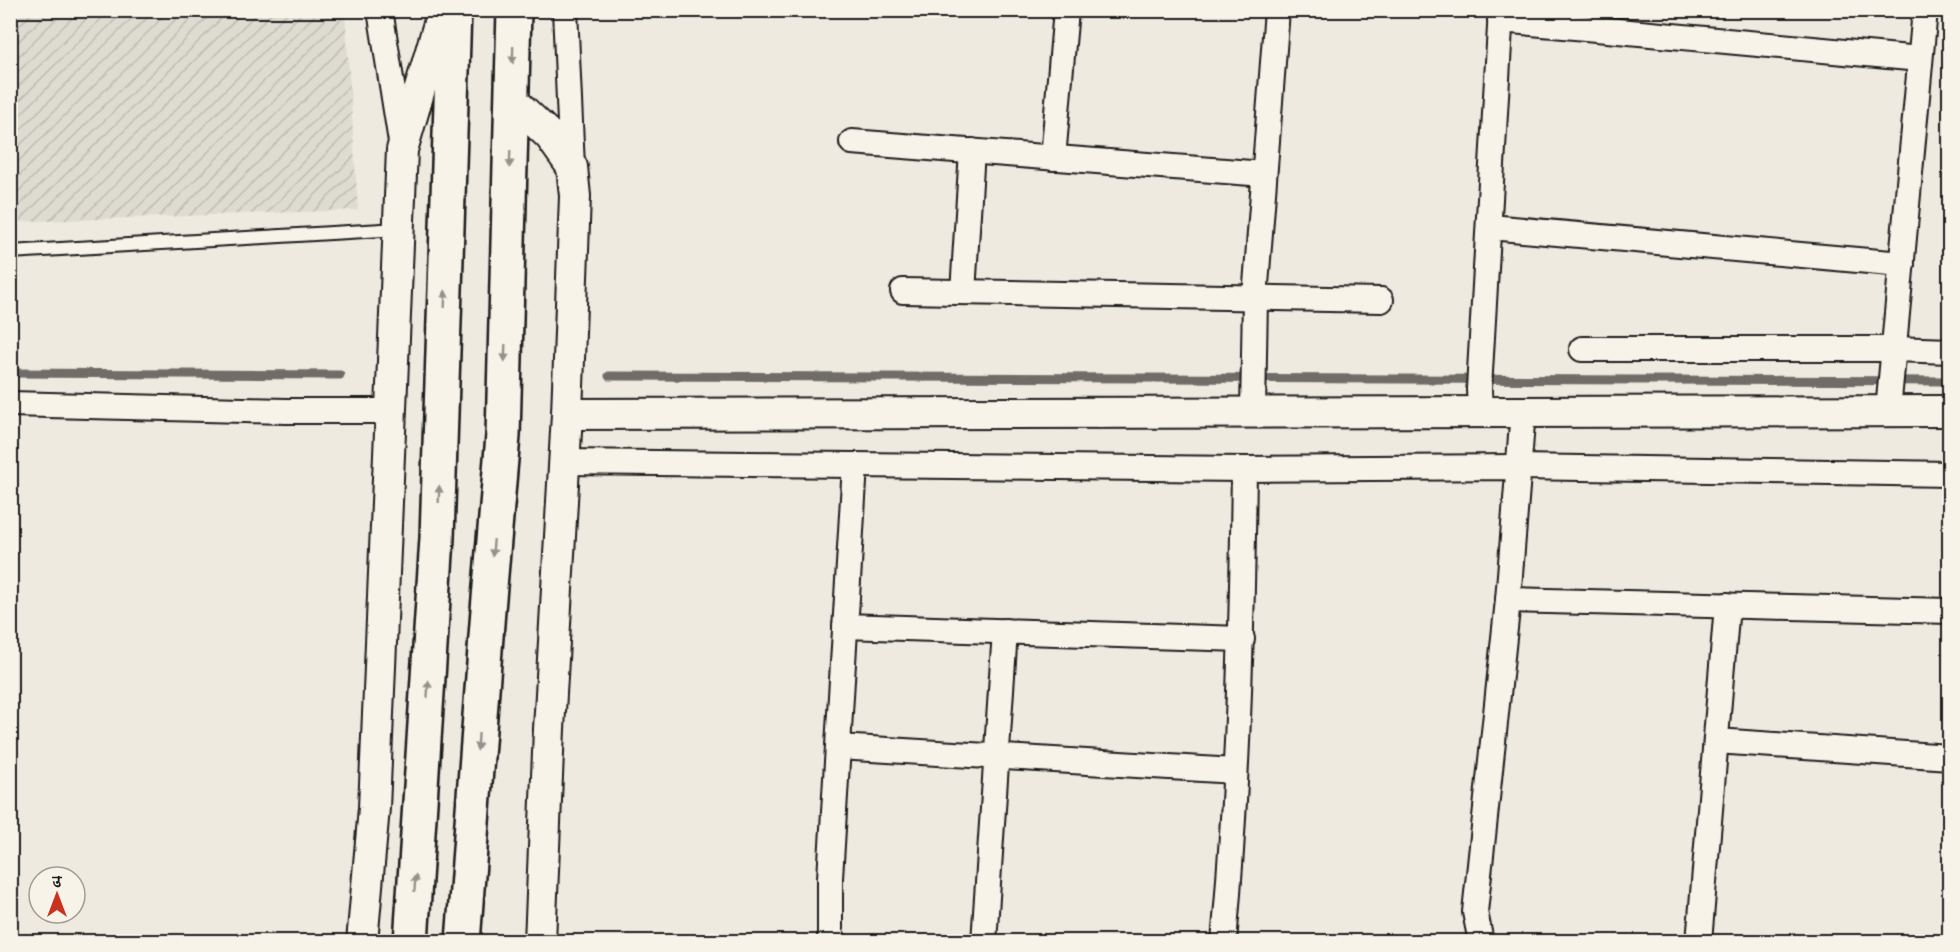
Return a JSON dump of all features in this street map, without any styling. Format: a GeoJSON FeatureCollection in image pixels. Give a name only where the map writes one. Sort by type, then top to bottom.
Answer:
{"type":"FeatureCollection","features":[{"type":"Feature","properties":{"kind":"highway"},"geometry":{"type":"LineString","coordinates":[[411,942],[438,538],[454,10]]}},
{"type":"Feature","properties":{"kind":"highway"},"geometry":{"type":"LineString","coordinates":[[463,942],[503,436],[514,10]]}},
{"type":"Feature","properties":{"kind":"street"},"geometry":{"type":"LineString","coordinates":[[362,942],[374,808],[402,150],[380,10]]}},
{"type":"Feature","properties":{"kind":"street"},"geometry":{"type":"LineString","coordinates":[[402,150],[443,10]]}},
{"type":"Feature","properties":{"kind":"street"},"geometry":{"type":"LineString","coordinates":[[540,942],[567,414],[575,196],[565,10]]}},
{"type":"Feature","properties":{"kind":"street"},"geometry":{"type":"LineString","coordinates":[[1053,158],[1066,10]]}},
{"type":"Feature","properties":{"kind":"street"},"geometry":{"type":"LineString","coordinates":[[1253,400],[1255,298],[1277,10]]}},
{"type":"Feature","properties":{"kind":"street"},"geometry":{"type":"LineString","coordinates":[[1890,392],[1925,10]]}},
{"type":"Feature","properties":{"kind":"street"},"geometry":{"type":"LineString","coordinates":[[1480,389],[1501,15],[1920,59]]}},
{"type":"Feature","properties":{"kind":"street"},"geometry":{"type":"LineString","coordinates":[[512,100],[550,136],[572,167]]}},
{"type":"Feature","properties":{"kind":"street"},"geometry":{"type":"LineString","coordinates":[[852,142],[1264,174]]}},
{"type":"Feature","properties":{"kind":"street"},"geometry":{"type":"LineString","coordinates":[[963,292],[972,152]]}},
{"type":"Feature","properties":{"kind":"street"},"geometry":{"type":"LineString","coordinates":[[1490,227],[1902,264]]}},
{"type":"Feature","properties":{"kind":"street"},"geometry":{"type":"LineString","coordinates":[[903,291],[1381,300]]}},
{"type":"Feature","properties":{"kind":"street"},"geometry":{"type":"LineString","coordinates":[[1582,349],[1950,351]]}},
{"type":"Feature","properties":{"kind":"street"},"geometry":{"type":"LineString","coordinates":[[567,414],[1253,400],[1480,389],[1523,411],[1890,392],[1950,411]]}},
{"type":"Feature","properties":{"kind":"street"},"geometry":{"type":"LineString","coordinates":[[10,404],[286,411],[392,411]]}},
{"type":"Feature","properties":{"kind":"street"},"geometry":{"type":"LineString","coordinates":[[1481,942],[1475,912],[1508,600],[1523,411]]}},
{"type":"Feature","properties":{"kind":"street"},"geometry":{"type":"LineString","coordinates":[[564,462],[1244,469],[1518,467],[1950,474]]}},
{"type":"Feature","properties":{"kind":"street"},"geometry":{"type":"LineString","coordinates":[[835,942],[830,934],[830,878],[855,465]]}},
{"type":"Feature","properties":{"kind":"street"},"geometry":{"type":"LineString","coordinates":[[1224,942],[1242,639],[1244,469]]}},
{"type":"Feature","properties":{"kind":"street"},"geometry":{"type":"LineString","coordinates":[[1508,600],[1950,611]]}},
{"type":"Feature","properties":{"kind":"street"},"geometry":{"type":"LineString","coordinates":[[1699,942],[1727,605]]}},
{"type":"Feature","properties":{"kind":"street"},"geometry":{"type":"LineString","coordinates":[[845,626],[1242,639]]}},
{"type":"Feature","properties":{"kind":"street"},"geometry":{"type":"LineString","coordinates":[[984,942],[1005,631]]}},
{"type":"Feature","properties":{"kind":"street"},"geometry":{"type":"LineString","coordinates":[[1716,741],[1950,758]]}},
{"type":"Feature","properties":{"kind":"street"},"geometry":{"type":"LineString","coordinates":[[838,747],[1235,771]]}},
{"type":"Feature","properties":{"kind":"lane"},"geometry":{"type":"LineString","coordinates":[[10,252],[399,229]]}},
{"type":"Feature","properties":{"kind":"shaded area"},"geometry":{"type":"Polygon","coordinates":[[[10,11],[345,11],[358,210],[11,222],[10,11]]]}},
{"type":"Feature","properties":{"kind":"waterway"},"geometry":{"type":"LineString","coordinates":[[10,373],[340,375]]}},
{"type":"Feature","properties":{"kind":"waterway"},"geometry":{"type":"LineString","coordinates":[[609,376],[1950,381]]}}]}
